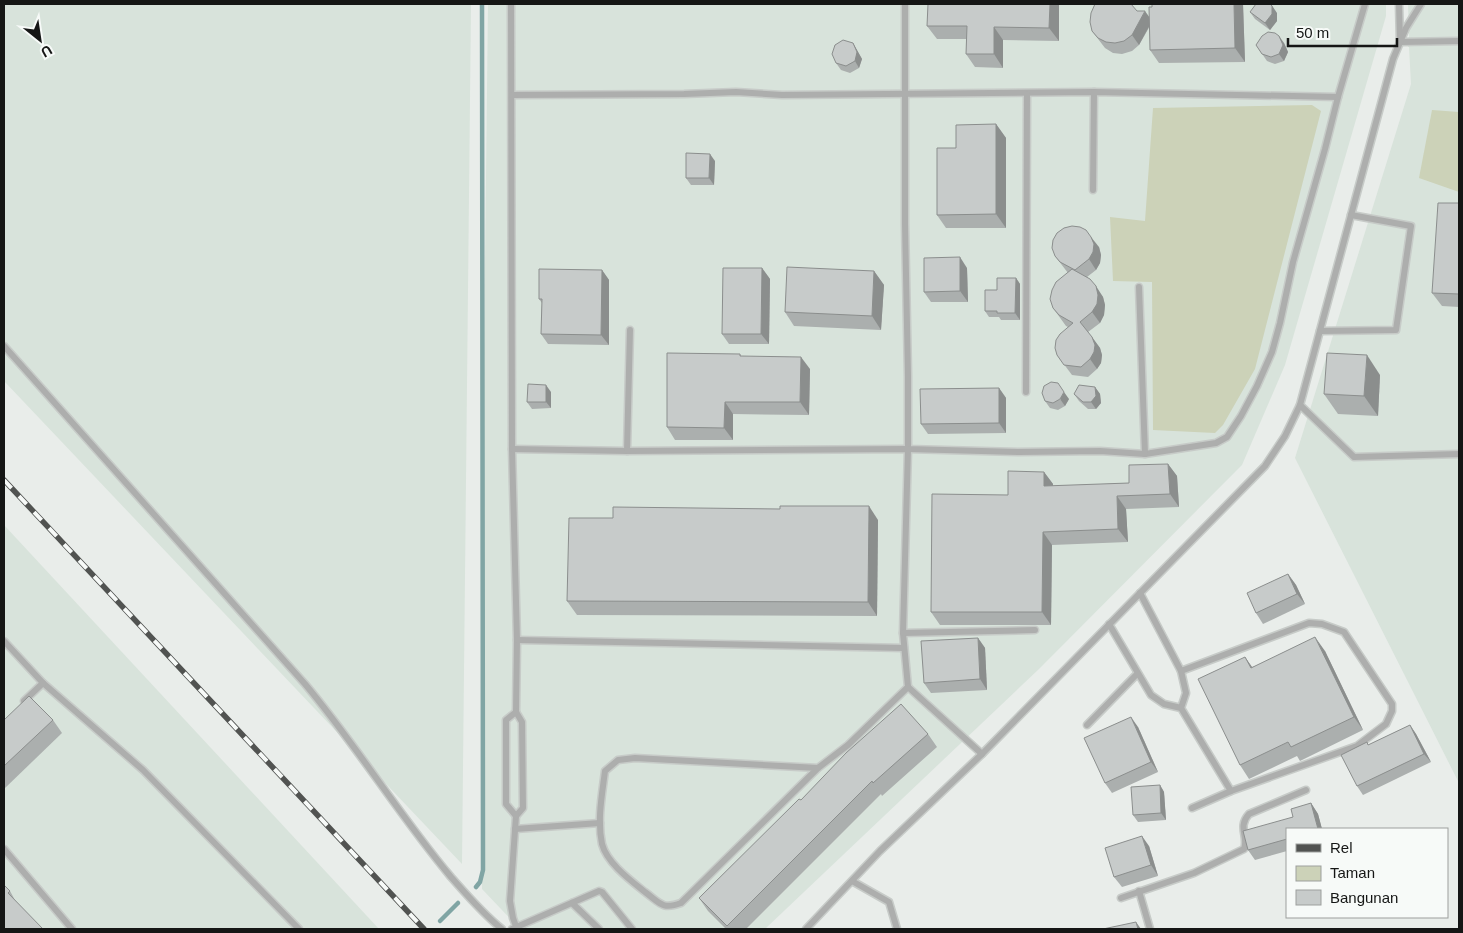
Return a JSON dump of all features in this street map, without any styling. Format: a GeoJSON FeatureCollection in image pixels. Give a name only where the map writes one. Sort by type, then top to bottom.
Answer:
{"type":"FeatureCollection","features":[{"type":"Feature","properties":{"kind":"lane"},"geometry":{"type":"LineString","coordinates":[[511,4],[512,449],[517,640],[516,712],[522,722],[523,808],[516,816],[510,901],[515,929],[595,892],[602,892],[632,929]]}},
{"type":"Feature","properties":{"kind":"lane"},"geometry":{"type":"LineString","coordinates":[[905,4],[908,449],[903,633],[908,687],[982,754]]}},
{"type":"Feature","properties":{"kind":"lane"},"geometry":{"type":"LineString","coordinates":[[512,449],[627,451],[908,449],[1018,452],[1100,451],[1145,454],[1216,443],[1227,437],[1241,416],[1272,352],[1293,262],[1365,4]]}},
{"type":"Feature","properties":{"kind":"lane"},"geometry":{"type":"LineString","coordinates":[[1399,4],[1400,42]]}},
{"type":"Feature","properties":{"kind":"lane"},"geometry":{"type":"LineString","coordinates":[[806,929],[880,851],[982,754],[1265,466],[1285,436],[1300,405],[1393,59],[1406,28],[1421,4]]}},
{"type":"Feature","properties":{"kind":"lane"},"geometry":{"type":"LineString","coordinates":[[1400,42],[1459,41]]}},
{"type":"Feature","properties":{"kind":"lane"},"geometry":{"type":"LineString","coordinates":[[512,95],[736,92],[782,94],[1027,94],[1094,92],[1338,97]]}},
{"type":"Feature","properties":{"kind":"lane"},"geometry":{"type":"LineString","coordinates":[[1093,190],[1094,92]]}},
{"type":"Feature","properties":{"kind":"lane"},"geometry":{"type":"LineString","coordinates":[[1026,392],[1027,94]]}},
{"type":"Feature","properties":{"kind":"lane"},"geometry":{"type":"LineString","coordinates":[[1320,331],[1396,330],[1411,226],[1351,215]]}},
{"type":"Feature","properties":{"kind":"lane"},"geometry":{"type":"LineString","coordinates":[[1140,287],[1145,454]]}},
{"type":"Feature","properties":{"kind":"lane"},"geometry":{"type":"LineString","coordinates":[[627,451],[630,330]]}},
{"type":"Feature","properties":{"kind":"lane"},"geometry":{"type":"LineString","coordinates":[[4,346],[305,684],[330,714],[425,846],[481,911],[502,929]]}},
{"type":"Feature","properties":{"kind":"lane"},"geometry":{"type":"LineString","coordinates":[[1300,405],[1354,457],[1459,454]]}},
{"type":"Feature","properties":{"kind":"lane"},"geometry":{"type":"LineString","coordinates":[[1140,593],[1181,672],[1186,693],[1181,708]]}},
{"type":"Feature","properties":{"kind":"lane"},"geometry":{"type":"LineString","coordinates":[[1181,672],[1309,623],[1322,624],[1344,632],[1392,704],[1392,712],[1386,724],[1357,746],[1231,791],[1192,808]]}},
{"type":"Feature","properties":{"kind":"lane"},"geometry":{"type":"LineString","coordinates":[[1109,624],[1137,674],[1152,695],[1164,704],[1181,708],[1231,791]]}},
{"type":"Feature","properties":{"kind":"lane"},"geometry":{"type":"LineString","coordinates":[[903,633],[1035,630]]}},
{"type":"Feature","properties":{"kind":"lane"},"geometry":{"type":"LineString","coordinates":[[517,640],[904,648]]}},
{"type":"Feature","properties":{"kind":"lane"},"geometry":{"type":"LineString","coordinates":[[4,641],[43,683],[143,770],[299,929]]}},
{"type":"Feature","properties":{"kind":"lane"},"geometry":{"type":"LineString","coordinates":[[1087,725],[1137,674]]}},
{"type":"Feature","properties":{"kind":"lane"},"geometry":{"type":"LineString","coordinates":[[17,708],[43,683]]}},
{"type":"Feature","properties":{"kind":"lane"},"geometry":{"type":"LineString","coordinates":[[818,768],[636,758],[618,760],[605,771],[600,813],[602,845],[610,860],[625,876],[663,906],[681,903],[818,768],[848,744],[908,687]]}},
{"type":"Feature","properties":{"kind":"lane"},"geometry":{"type":"LineString","coordinates":[[516,712],[506,720],[506,804],[516,816]]}},
{"type":"Feature","properties":{"kind":"lane"},"geometry":{"type":"LineString","coordinates":[[1121,898],[1194,873],[1244,850],[1246,846],[1243,826],[1244,819],[1249,814],[1306,790]]}},
{"type":"Feature","properties":{"kind":"lane"},"geometry":{"type":"LineString","coordinates":[[515,829],[600,823]]}},
{"type":"Feature","properties":{"kind":"lane"},"geometry":{"type":"LineString","coordinates":[[4,849],[72,929]]}},
{"type":"Feature","properties":{"kind":"lane"},"geometry":{"type":"LineString","coordinates":[[852,881],[889,902],[897,929]]}},
{"type":"Feature","properties":{"kind":"lane"},"geometry":{"type":"LineString","coordinates":[[1139,891],[1149,926]]}},
{"type":"Feature","properties":{"kind":"lane"},"geometry":{"type":"LineString","coordinates":[[572,903],[599,929]]}},
{"type":"Feature","properties":{"kind":"shaded area"},"geometry":{"type":"Polygon","coordinates":[[[4,4],[471,4],[462,864],[4,381],[4,4]]]}},
{"type":"Feature","properties":{"kind":"shaded area"},"geometry":{"type":"Polygon","coordinates":[[[488,4],[1386,4],[1386,16],[1285,365],[1242,465],[1039,669],[765,929],[520,929],[482,889],[483,439],[488,4]]]}},
{"type":"Feature","properties":{"kind":"shaded area"},"geometry":{"type":"Polygon","coordinates":[[[1408,4],[1459,4],[1459,781],[1295,458],[1411,84],[1408,47],[1408,4]]]}},
{"type":"Feature","properties":{"kind":"shaded area"},"geometry":{"type":"Polygon","coordinates":[[[4,525],[379,929],[4,929],[4,525]]]}},
{"type":"Feature","properties":{"kind":"green space"},"geometry":{"type":"Polygon","coordinates":[[[1312,105],[1321,111],[1255,369],[1223,425],[1215,433],[1153,430],[1152,282],[1113,281],[1110,217],[1145,221],[1153,108],[1312,105]]]}},
{"type":"Feature","properties":{"kind":"green space"},"geometry":{"type":"Polygon","coordinates":[[[1432,110],[1459,112],[1459,192],[1419,178],[1432,110]]]}},
{"type":"Feature","properties":{"kind":"building"},"geometry":{"type":"Polygon","coordinates":[[[928,4],[1050,4],[1049,28],[994,27],[994,54],[966,54],[967,26],[927,26],[928,4]]]}},
{"type":"Feature","properties":{"kind":"building"},"geometry":{"type":"Polygon","coordinates":[[[1095,4],[1131,4],[1137,11],[1145,11],[1132,35],[1124,41],[1106,42],[1098,38],[1092,31],[1091,13],[1095,4]]]}},
{"type":"Feature","properties":{"kind":"building"},"geometry":{"type":"Polygon","coordinates":[[[1152,4],[1234,4],[1235,48],[1150,50],[1149,7],[1152,7],[1152,4]]]}},
{"type":"Feature","properties":{"kind":"building"},"geometry":{"type":"Polygon","coordinates":[[[1256,4],[1270,4],[1272,6],[1272,14],[1265,23],[1250,12],[1256,4]]]}},
{"type":"Feature","properties":{"kind":"building"},"geometry":{"type":"Polygon","coordinates":[[[1268,32],[1279,36],[1283,45],[1279,54],[1271,57],[1262,54],[1256,45],[1262,36],[1268,32]]]}},
{"type":"Feature","properties":{"kind":"building"},"geometry":{"type":"Polygon","coordinates":[[[843,40],[853,43],[857,52],[855,61],[846,66],[836,63],[832,54],[835,45],[843,40]]]}},
{"type":"Feature","properties":{"kind":"building"},"geometry":{"type":"Polygon","coordinates":[[[996,124],[996,214],[937,215],[937,148],[956,148],[956,125],[996,124]]]}},
{"type":"Feature","properties":{"kind":"building"},"geometry":{"type":"Polygon","coordinates":[[[686,153],[710,154],[709,178],[686,178],[686,153]]]}},
{"type":"Feature","properties":{"kind":"building"},"geometry":{"type":"Polygon","coordinates":[[[1438,203],[1459,203],[1459,294],[1432,293],[1438,203]]]}},
{"type":"Feature","properties":{"kind":"building"},"geometry":{"type":"Polygon","coordinates":[[[1072,226],[1086,230],[1094,244],[1093,252],[1089,259],[1075,270],[1060,262],[1052,248],[1053,240],[1057,233],[1064,228],[1072,226]]]}},
{"type":"Feature","properties":{"kind":"building"},"geometry":{"type":"Polygon","coordinates":[[[960,257],[960,291],[924,292],[924,258],[960,257]]]}},
{"type":"Feature","properties":{"kind":"building"},"geometry":{"type":"Polygon","coordinates":[[[787,267],[874,271],[872,316],[785,312],[787,267]]]}},
{"type":"Feature","properties":{"kind":"building"},"geometry":{"type":"Polygon","coordinates":[[[723,268],[762,268],[761,334],[722,334],[723,268]]]}},
{"type":"Feature","properties":{"kind":"building"},"geometry":{"type":"Polygon","coordinates":[[[539,269],[602,270],[601,335],[541,334],[542,299],[539,299],[539,269]]]}},
{"type":"Feature","properties":{"kind":"building"},"geometry":{"type":"Polygon","coordinates":[[[1072,269],[1090,279],[1096,286],[1098,295],[1097,304],[1092,312],[1080,322],[1092,337],[1095,345],[1090,359],[1081,367],[1064,365],[1057,355],[1055,348],[1056,340],[1073,323],[1059,315],[1053,308],[1050,299],[1056,282],[1072,269]]]}},
{"type":"Feature","properties":{"kind":"building"},"geometry":{"type":"Polygon","coordinates":[[[997,278],[1016,278],[1015,313],[985,311],[985,290],[997,290],[997,278]]]}},
{"type":"Feature","properties":{"kind":"building"},"geometry":{"type":"Polygon","coordinates":[[[667,353],[801,357],[800,402],[725,402],[724,428],[667,427],[667,353]]]}},
{"type":"Feature","properties":{"kind":"building"},"geometry":{"type":"Polygon","coordinates":[[[1327,353],[1367,355],[1364,396],[1324,394],[1327,353]]]}},
{"type":"Feature","properties":{"kind":"building"},"geometry":{"type":"Polygon","coordinates":[[[1051,382],[1058,383],[1064,392],[1060,399],[1053,403],[1045,401],[1042,393],[1044,386],[1051,382]]]}},
{"type":"Feature","properties":{"kind":"building"},"geometry":{"type":"Polygon","coordinates":[[[528,384],[546,385],[546,402],[527,402],[528,384]]]}},
{"type":"Feature","properties":{"kind":"building"},"geometry":{"type":"Polygon","coordinates":[[[1079,385],[1095,387],[1096,396],[1091,402],[1083,402],[1074,394],[1079,385]]]}},
{"type":"Feature","properties":{"kind":"building"},"geometry":{"type":"Polygon","coordinates":[[[999,388],[999,423],[921,424],[920,389],[999,388]]]}},
{"type":"Feature","properties":{"kind":"building"},"geometry":{"type":"Polygon","coordinates":[[[1168,464],[1170,494],[1117,496],[1118,529],[1043,532],[1042,612],[931,612],[932,494],[1008,495],[1008,471],[1044,472],[1044,486],[1129,483],[1129,465],[1168,464]]]}},
{"type":"Feature","properties":{"kind":"building"},"geometry":{"type":"Polygon","coordinates":[[[780,506],[869,506],[868,602],[567,601],[569,518],[613,518],[613,507],[780,509],[780,506]]]}},
{"type":"Feature","properties":{"kind":"building"},"geometry":{"type":"Polygon","coordinates":[[[1288,574],[1297,594],[1256,613],[1247,593],[1288,574]]]}},
{"type":"Feature","properties":{"kind":"building"},"geometry":{"type":"Polygon","coordinates":[[[1315,637],[1354,717],[1291,747],[1288,742],[1240,765],[1198,679],[1245,657],[1251,668],[1315,637]]]}},
{"type":"Feature","properties":{"kind":"building"},"geometry":{"type":"Polygon","coordinates":[[[978,638],[980,679],[924,683],[921,641],[978,638]]]}},
{"type":"Feature","properties":{"kind":"building"},"geometry":{"type":"Polygon","coordinates":[[[29,696],[53,720],[4,766],[4,720],[29,696]]]}},
{"type":"Feature","properties":{"kind":"building"},"geometry":{"type":"Polygon","coordinates":[[[901,704],[928,734],[873,783],[872,781],[727,926],[699,898],[799,799],[801,800],[846,753],[901,704]]]}},
{"type":"Feature","properties":{"kind":"building"},"geometry":{"type":"Polygon","coordinates":[[[1131,717],[1151,762],[1105,783],[1084,738],[1131,717]]]}},
{"type":"Feature","properties":{"kind":"building"},"geometry":{"type":"Polygon","coordinates":[[[1410,725],[1424,754],[1357,786],[1341,755],[1367,742],[1368,745],[1410,725]]]}},
{"type":"Feature","properties":{"kind":"building"},"geometry":{"type":"Polygon","coordinates":[[[1160,785],[1161,813],[1133,815],[1131,787],[1160,785]]]}},
{"type":"Feature","properties":{"kind":"building"},"geometry":{"type":"Polygon","coordinates":[[[1311,803],[1318,828],[1286,828],[1286,839],[1248,850],[1243,831],[1293,817],[1291,809],[1311,803]]]}},
{"type":"Feature","properties":{"kind":"building"},"geometry":{"type":"Polygon","coordinates":[[[1142,836],[1151,865],[1114,877],[1105,848],[1142,836]]]}},
{"type":"Feature","properties":{"kind":"building"},"geometry":{"type":"Polygon","coordinates":[[[4,885],[10,891],[8,893],[43,929],[4,929],[4,885]]]}},
{"type":"Feature","properties":{"kind":"building"},"geometry":{"type":"Polygon","coordinates":[[[1136,922],[1138,929],[1103,929],[1136,922]]]}},
{"type":"Feature","properties":{"kind":"waterway"},"geometry":{"type":"LineString","coordinates":[[476,887],[480,882],[483,870],[482,4]]}},
{"type":"Feature","properties":{"kind":"waterway"},"geometry":{"type":"LineString","coordinates":[[440,921],[458,903]]}},
{"type":"Feature","properties":{"kind":"railway"},"geometry":{"type":"LineString","coordinates":[[4,480],[424,929]]}}]}
